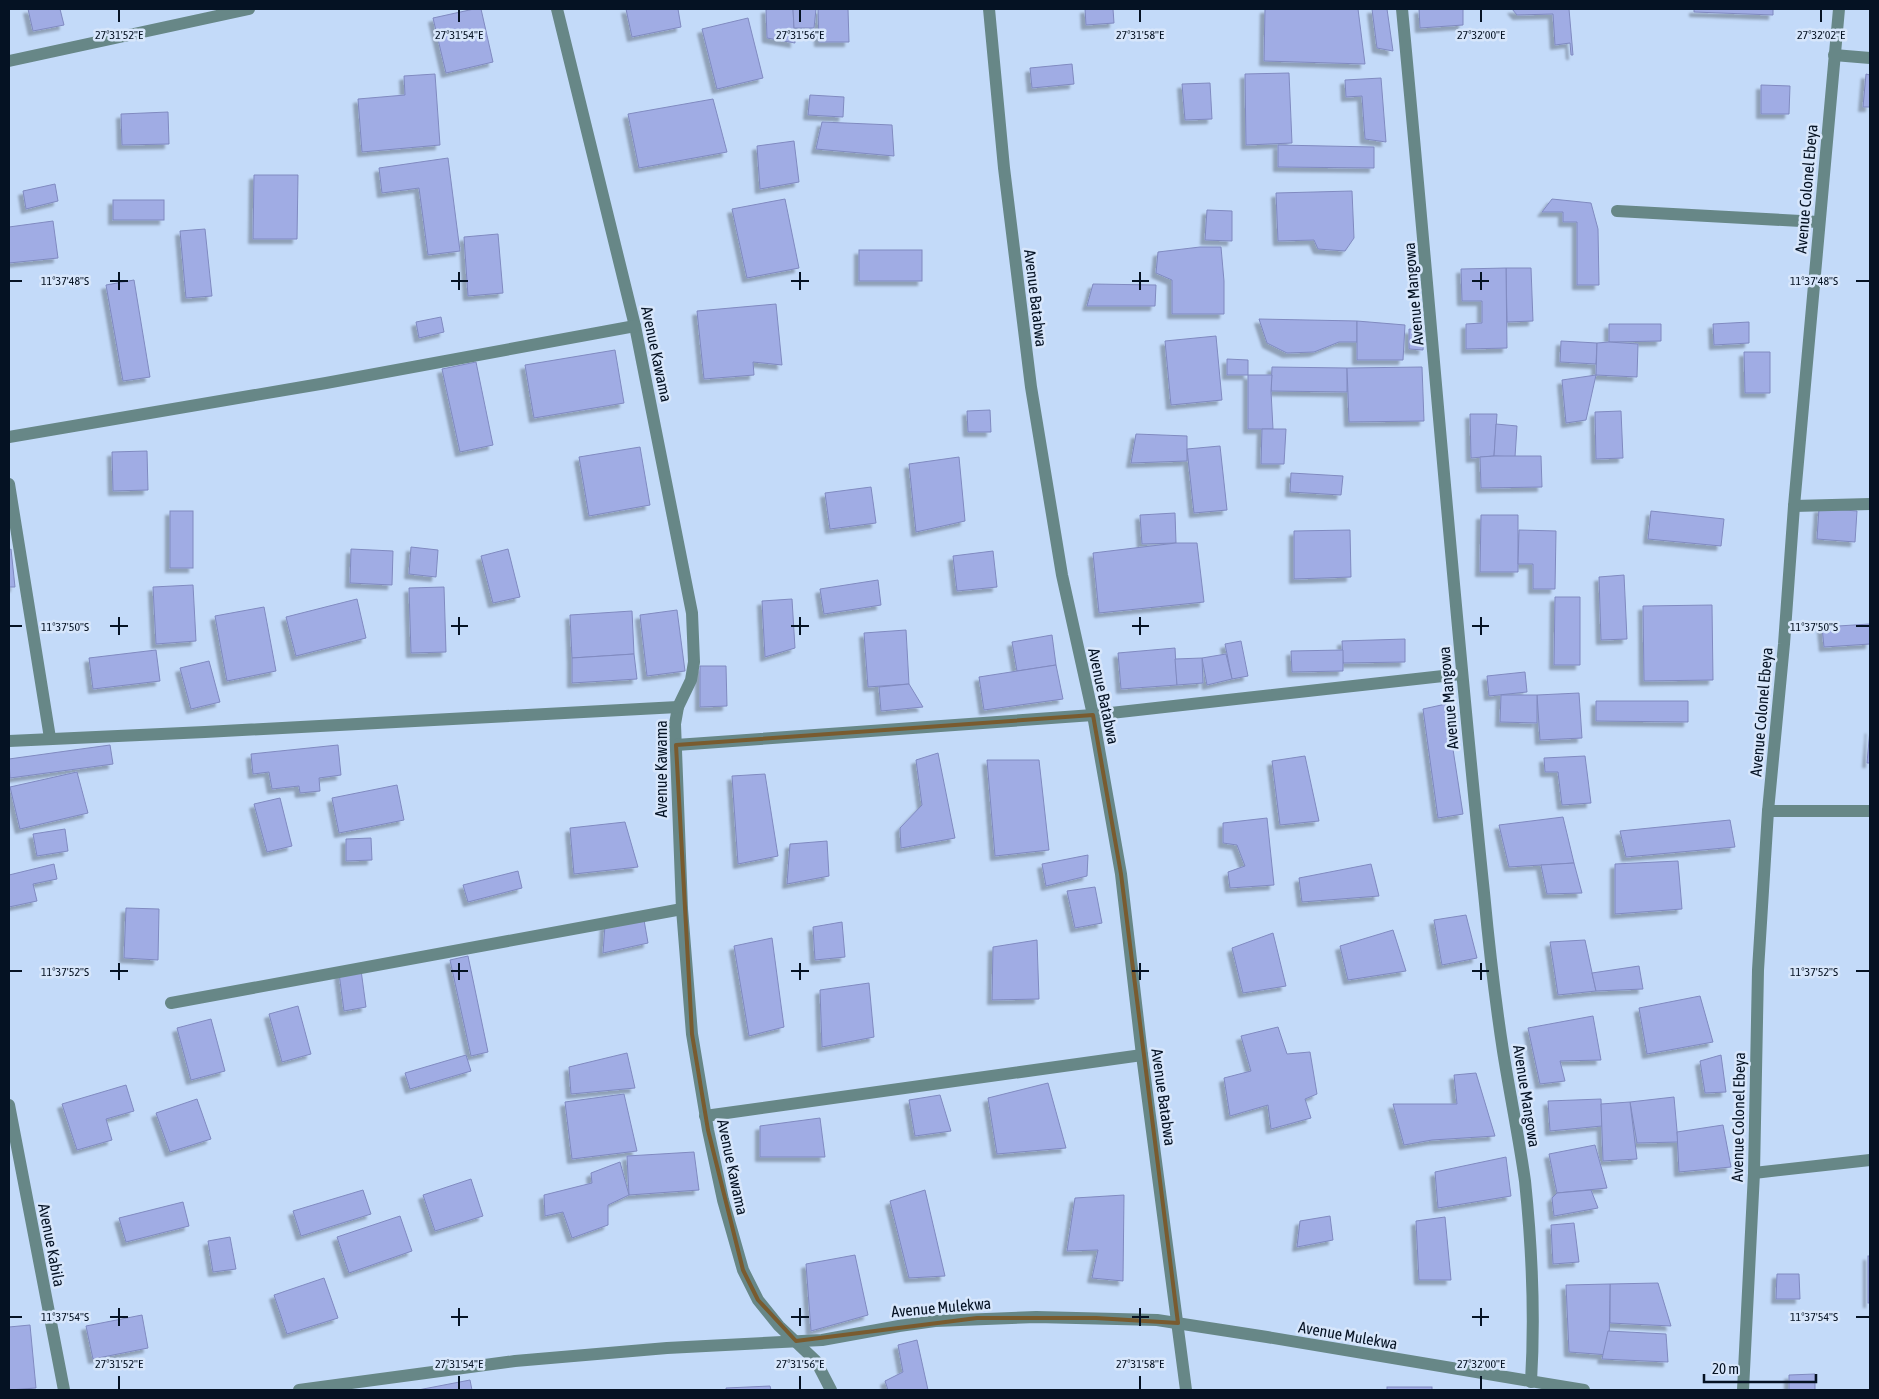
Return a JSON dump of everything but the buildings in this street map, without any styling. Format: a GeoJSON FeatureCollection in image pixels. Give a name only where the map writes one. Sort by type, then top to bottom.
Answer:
{"type":"FeatureCollection","features":[{"type":"Feature","properties":{"kind":"street"},"geometry":{"type":"LineString","coordinates":[[9,61],[249,9]]}},
{"type":"Feature","properties":{"kind":"street","name":"Avenue Kawama"},"geometry":{"type":"LineString","coordinates":[[557,9],[635,326],[692,613],[694,662],[691,680],[678,707],[675,724],[685,965],[692,1034],[705,1116],[723,1200],[743,1270],[758,1300],[779,1326],[816,1360],[831,1390]]}},
{"type":"Feature","properties":{"kind":"street","name":"Avenue Batabwa"},"geometry":{"type":"LineString","coordinates":[[989,9],[1004,168],[1031,387],[1062,575],[1093,715],[1121,874],[1142,1055],[1186,1390]]}},
{"type":"Feature","properties":{"kind":"street","name":"Avenue Mangowa"},"geometry":{"type":"LineString","coordinates":[[1402,9],[1428,276],[1462,674],[1490,950],[1503,1051],[1525,1182],[1532,1285],[1533,1342],[1531,1382]]}},
{"type":"Feature","properties":{"kind":"street","name":"Avenue Colonel Ebeya"},"geometry":{"type":"LineString","coordinates":[[1743,1390],[1754,1173],[1758,970],[1768,811],[1839,9]]}},
{"type":"Feature","properties":{"kind":"street"},"geometry":{"type":"LineString","coordinates":[[1834,55],[1870,58]]}},
{"type":"Feature","properties":{"kind":"street"},"geometry":{"type":"LineString","coordinates":[[1617,211],[1819,222]]}},
{"type":"Feature","properties":{"kind":"street"},"geometry":{"type":"LineString","coordinates":[[9,437],[326,383],[635,326]]}},
{"type":"Feature","properties":{"kind":"street"},"geometry":{"type":"LineString","coordinates":[[9,484],[50,738]]}},
{"type":"Feature","properties":{"kind":"street"},"geometry":{"type":"LineString","coordinates":[[1794,506],[1870,504]]}},
{"type":"Feature","properties":{"kind":"street"},"geometry":{"type":"LineString","coordinates":[[676,744],[1093,715],[1462,674]]}},
{"type":"Feature","properties":{"kind":"street"},"geometry":{"type":"LineString","coordinates":[[9,740],[205,732],[678,707]]}},
{"type":"Feature","properties":{"kind":"street"},"geometry":{"type":"LineString","coordinates":[[1768,811],[1870,811]]}},
{"type":"Feature","properties":{"kind":"street"},"geometry":{"type":"LineString","coordinates":[[171,1003],[682,909]]}},
{"type":"Feature","properties":{"kind":"street"},"geometry":{"type":"LineString","coordinates":[[705,1116],[1142,1055]]}},
{"type":"Feature","properties":{"kind":"street","name":"Avenue Kabila"},"geometry":{"type":"LineString","coordinates":[[9,1105],[64,1390]]}},
{"type":"Feature","properties":{"kind":"street"},"geometry":{"type":"LineString","coordinates":[[1754,1173],[1870,1160]]}},
{"type":"Feature","properties":{"kind":"street","name":"Avenue Mulekwa"},"geometry":{"type":"LineString","coordinates":[[299,1390],[515,1360],[602,1352],[840,1338],[899,1326],[977,1318],[1096,1318],[1157,1320],[1178,1323],[1584,1390]]}},
{"type":"Feature","properties":{"kind":"highlighted area"},"geometry":{"type":"Polygon","coordinates":[[[1093,715],[1121,874],[1178,1323],[1096,1318],[977,1318],[796,1341],[758,1300],[743,1270],[708,1130],[692,1034],[676,745],[1093,715]]]}}]}
